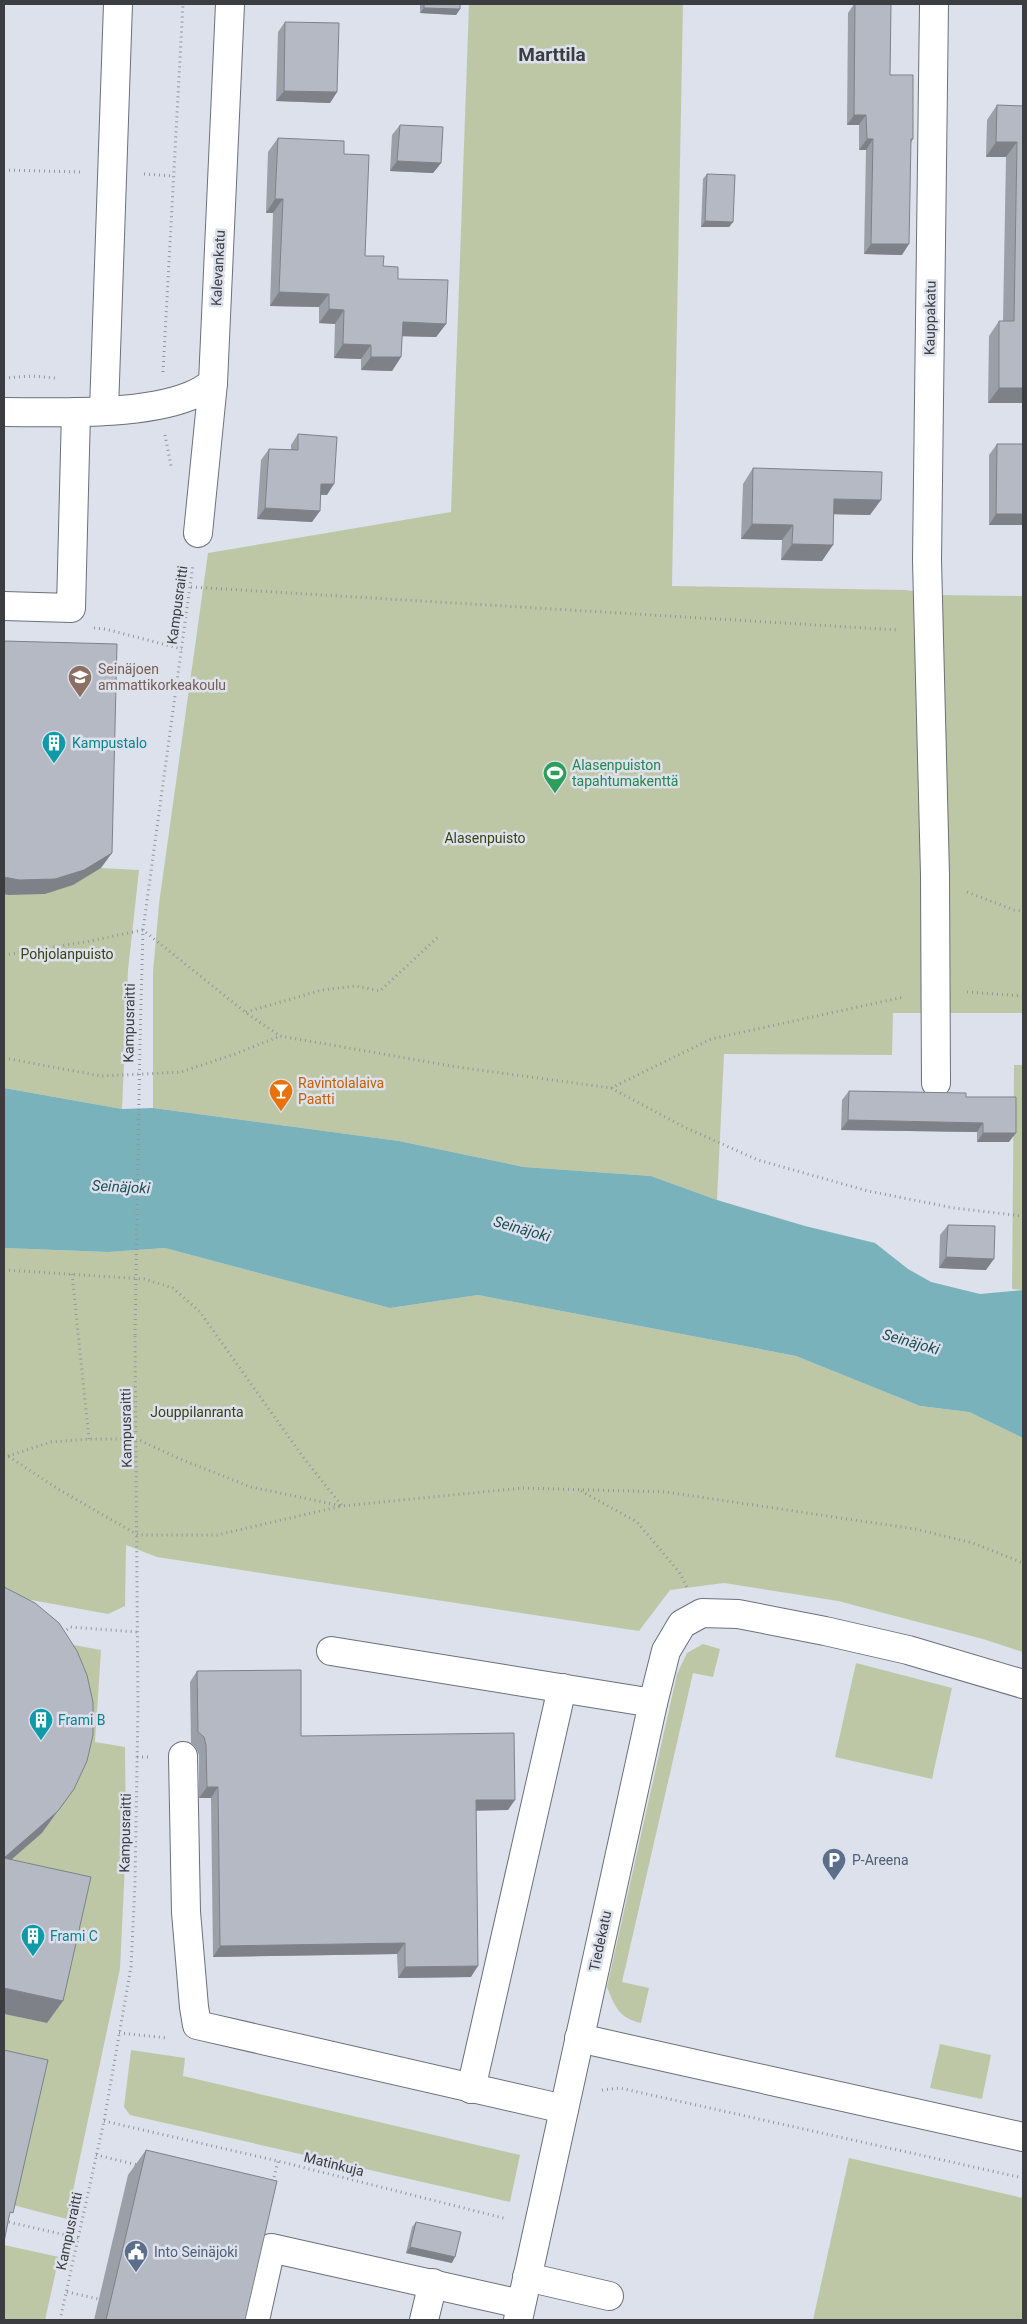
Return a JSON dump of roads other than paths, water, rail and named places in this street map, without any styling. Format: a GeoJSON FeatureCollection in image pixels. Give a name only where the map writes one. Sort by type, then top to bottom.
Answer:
{"type":"FeatureCollection","features":[{"type":"Feature","properties":{"kind":"street"},"geometry":{"type":"LineString","coordinates":[[104,410],[118,4]]}},
{"type":"Feature","properties":{"kind":"street","name":"Kalevankatu"},"geometry":{"type":"LineString","coordinates":[[198,532],[213,383],[230,4]]}},
{"type":"Feature","properties":{"kind":"street","name":"Kauppakatu"},"geometry":{"type":"LineString","coordinates":[[934,4],[928,632],[935,875],[936,1083]]}},
{"type":"Feature","properties":{"kind":"street"},"geometry":{"type":"LineString","coordinates":[[4,412],[76,412],[163,403],[190,396],[213,383]]}},
{"type":"Feature","properties":{"kind":"street"},"geometry":{"type":"LineString","coordinates":[[4,606],[70,608],[76,412]]}},
{"type":"Feature","properties":{"kind":"street","name":"Tiedekatu"},"geometry":{"type":"LineString","coordinates":[[520,2312],[537,2226],[653,1703],[666,1651],[682,1624],[702,1613],[738,1614],[908,1650],[1023,1684]]}},
{"type":"Feature","properties":{"kind":"street"},"geometry":{"type":"LineString","coordinates":[[331,1652],[653,1703]]}},
{"type":"Feature","properties":{"kind":"street"},"geometry":{"type":"LineString","coordinates":[[471,2089],[562,1688]]}},
{"type":"Feature","properties":{"kind":"street"},"geometry":{"type":"LineString","coordinates":[[183,1756],[186,1912],[197,2025],[564,2109]]}},
{"type":"Feature","properties":{"kind":"street"},"geometry":{"type":"LineString","coordinates":[[579,2038],[1023,2137]]}},
{"type":"Feature","properties":{"kind":"street"},"geometry":{"type":"LineString","coordinates":[[255,2320],[271,2248],[433,2283],[520,2312]]}},
{"type":"Feature","properties":{"kind":"street"},"geometry":{"type":"LineString","coordinates":[[527,2277],[609,2296]]}},
{"type":"Feature","properties":{"kind":"street"},"geometry":{"type":"LineString","coordinates":[[424,2320],[433,2283]]}},
{"type":"Feature","properties":{"kind":"water","name":"Seinäjoki"},"geometry":{"type":"Polygon","coordinates":[[[4,1088],[122,1109],[153,1108],[399,1141],[524,1167],[651,1176],[717,1200],[805,1226],[875,1243],[908,1269],[931,1282],[980,1294],[1023,1290],[1023,1438],[969,1412],[920,1406],[796,1356],[478,1295],[390,1308],[165,1248],[108,1252],[4,1248],[4,1088]]]}},
{"type":"Feature","properties":{"kind":"place","name":"Seinäjoen ammattikorkeakoulu"},"geometry":{"type":"Point","coordinates":[80,698]}},
{"type":"Feature","properties":{"kind":"place","name":"Kampustalo"},"geometry":{"type":"Point","coordinates":[54,764]}},
{"type":"Feature","properties":{"kind":"place","name":"Alasenpuiston tapahtumakenttä"},"geometry":{"type":"Point","coordinates":[555,794]}},
{"type":"Feature","properties":{"kind":"place","name":"Ravintolalaiva Paatti"},"geometry":{"type":"Point","coordinates":[281,1112]}},
{"type":"Feature","properties":{"kind":"place","name":"Frami B"},"geometry":{"type":"Point","coordinates":[41,1741]}},
{"type":"Feature","properties":{"kind":"place","name":"P-Areena"},"geometry":{"type":"Point","coordinates":[834,1881]}},
{"type":"Feature","properties":{"kind":"place","name":"Frami C"},"geometry":{"type":"Point","coordinates":[33,1957]}},
{"type":"Feature","properties":{"kind":"place","name":"Into Seinäjoki"},"geometry":{"type":"Point","coordinates":[136,2273]}},
{"type":"Feature","properties":{"kind":"district","name":"Marttila"},"geometry":{"type":"Point","coordinates":[552,54]}},
{"type":"Feature","properties":{"kind":"park label","name":"Alasenpuisto"},"geometry":{"type":"Point","coordinates":[485,838]}},
{"type":"Feature","properties":{"kind":"park label","name":"Pohjolanpuisto"},"geometry":{"type":"Point","coordinates":[67,954]}},
{"type":"Feature","properties":{"kind":"park label","name":"Jouppilanranta"},"geometry":{"type":"Point","coordinates":[197,1412]}}]}
